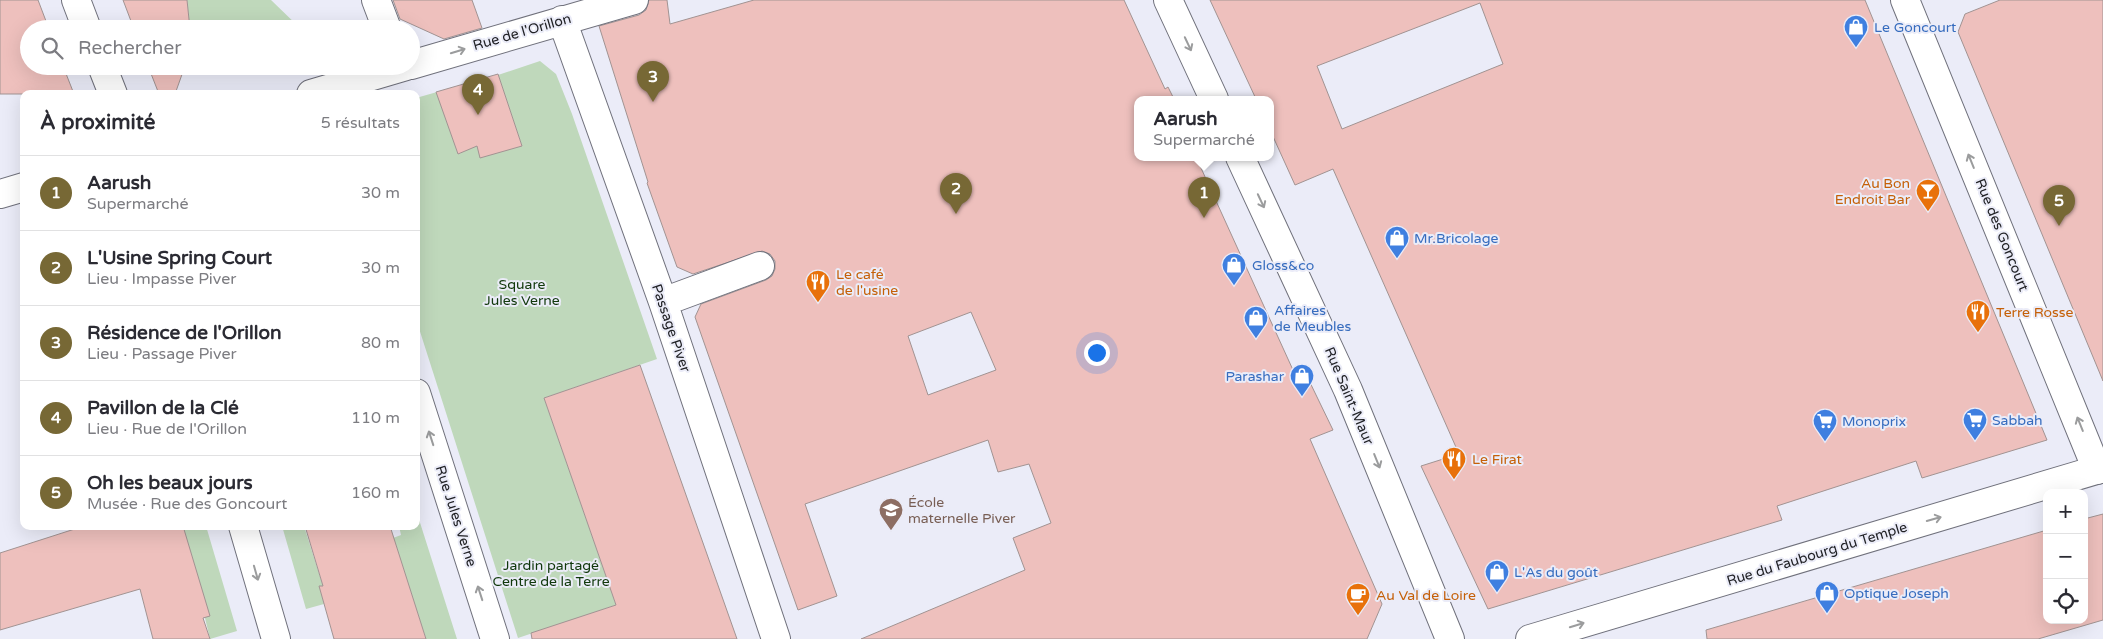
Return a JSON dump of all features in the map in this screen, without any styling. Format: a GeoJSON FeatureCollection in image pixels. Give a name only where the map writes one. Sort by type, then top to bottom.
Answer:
{"type":"FeatureCollection","features":[{"type":"Feature","properties":{"kind":"street"},"geometry":{"type":"LineString","coordinates":[[76,0],[84,20]]}},
{"type":"Feature","properties":{"kind":"street"},"geometry":{"type":"LineString","coordinates":[[376,0],[384,20]]}},
{"type":"Feature","properties":{"kind":"street","name":"Rue de l'Orillon"},"geometry":{"type":"LineString","coordinates":[[420,62],[634,0]]}},
{"type":"Feature","properties":{"kind":"street"},"geometry":{"type":"LineString","coordinates":[[1168,0],[1213,96]]}},
{"type":"Feature","properties":{"kind":"street","name":"Rue des Goncourt"},"geometry":{"type":"LineString","coordinates":[[1911,2],[2100,469]]}},
{"type":"Feature","properties":{"kind":"street","name":"Passage Piver"},"geometry":{"type":"LineString","coordinates":[[562,20],[663,302],[776,639]]}},
{"type":"Feature","properties":{"kind":"street"},"geometry":{"type":"LineString","coordinates":[[106,75],[111,90]]}},
{"type":"Feature","properties":{"kind":"street","name":"Rue de l'Orillon"},"geometry":{"type":"LineString","coordinates":[[328,90],[376,75]]}},
{"type":"Feature","properties":{"kind":"street","name":"Rue Saint-Maur"},"geometry":{"type":"LineString","coordinates":[[1242,161],[1348,390],[1450,639]]}},
{"type":"Feature","properties":{"kind":"street"},"geometry":{"type":"LineString","coordinates":[[0,194],[20,188]]}},
{"type":"Feature","properties":{"kind":"street"},"geometry":{"type":"LineString","coordinates":[[663,302],[760,266]]}},
{"type":"Feature","properties":{"kind":"street","name":"Rue Jules Verne"},"geometry":{"type":"LineString","coordinates":[[420,405],[495,639]]}},
{"type":"Feature","properties":{"kind":"street","name":"Rue du Faubourg du Temple"},"geometry":{"type":"LineString","coordinates":[[1530,639],[2100,469]]}},
{"type":"Feature","properties":{"kind":"street"},"geometry":{"type":"LineString","coordinates":[[244,530],[276,639]]}},
{"type":"Feature","properties":{"kind":"green space"},"geometry":{"type":"Polygon","coordinates":[[[187,0],[271,0],[292,20],[189,20],[187,0]]]}},
{"type":"Feature","properties":{"kind":"green space","name":"Square Jules Verne"},"geometry":{"type":"Polygon","coordinates":[[[540,61],[556,74],[572,114],[657,359],[544,398],[616,605],[518,638],[420,332],[420,97],[437,92],[458,154],[461,153],[460,148],[479,143],[522,146],[498,75],[540,61]]]}},
{"type":"Feature","properties":{"kind":"green space"},"geometry":{"type":"Polygon","coordinates":[[[420,523],[457,639],[426,639],[393,538],[401,535],[400,530],[420,530],[420,523]]]}},
{"type":"Feature","properties":{"kind":"green space"},"geometry":{"type":"Polygon","coordinates":[[[184,530],[207,530],[237,631],[210,639],[184,530]]]}},
{"type":"Feature","properties":{"kind":"green space"},"geometry":{"type":"Polygon","coordinates":[[[283,530],[305,530],[323,586],[320,586],[324,604],[306,609],[283,530]]]}},
{"type":"Feature","properties":{"kind":"building"},"geometry":{"type":"Polygon","coordinates":[[[0,0],[38,0],[46,20],[20,20],[20,75],[67,75],[72,90],[20,90],[20,94],[0,94],[0,0]]]}},
{"type":"Feature","properties":{"kind":"building"},"geometry":{"type":"Polygon","coordinates":[[[123,0],[187,0],[189,20],[131,20],[123,0]]]}},
{"type":"Feature","properties":{"kind":"building"},"geometry":{"type":"Polygon","coordinates":[[[393,0],[472,0],[482,28],[444,39],[420,28],[420,20],[400,19],[393,0]]]}},
{"type":"Feature","properties":{"kind":"building"},"geometry":{"type":"Polygon","coordinates":[[[649,0],[667,0],[670,24],[754,0],[1124,0],[1165,89],[1168,87],[1172,96],[1134,96],[1134,161],[1198,161],[1293,370],[1302,366],[1333,430],[1310,439],[1382,604],[1367,639],[861,639],[1025,570],[1013,538],[1051,523],[1029,464],[998,472],[988,440],[805,504],[837,596],[798,610],[695,317],[701,304],[766,280],[772,276],[775,269],[775,261],[770,254],[762,251],[693,274],[677,267],[647,183],[599,26],[639,15],[646,10],[649,0]],[[971,312],[908,336],[928,395],[996,370],[971,312]]]}},
{"type":"Feature","properties":{"kind":"building"},"geometry":{"type":"Polygon","coordinates":[[[1210,0],[1865,0],[2047,440],[1922,478],[1916,461],[1777,506],[1782,520],[1488,609],[1421,466],[1459,454],[1333,169],[1295,185],[1274,139],[1274,96],[1255,96],[1210,0]],[[1480,3],[1317,66],[1342,129],[1503,64],[1480,3]]]}},
{"type":"Feature","properties":{"kind":"building"},"geometry":{"type":"Polygon","coordinates":[[[2000,0],[2103,0],[2103,381],[1958,32],[1965,14],[2000,0]]]}},
{"type":"Feature","properties":{"kind":"building"},"geometry":{"type":"Polygon","coordinates":[[[498,74],[522,146],[480,158],[477,146],[458,154],[436,92],[498,74]]]}},
{"type":"Feature","properties":{"kind":"building"},"geometry":{"type":"Polygon","coordinates":[[[152,75],[182,75],[176,90],[157,90],[152,75]]]}},
{"type":"Feature","properties":{"kind":"building"},"geometry":{"type":"Polygon","coordinates":[[[640,365],[737,639],[532,639],[531,633],[616,605],[544,398],[640,365]]]}},
{"type":"Feature","properties":{"kind":"building"},"geometry":{"type":"Polygon","coordinates":[[[2103,514],[2103,620],[2038,639],[1707,639],[1706,630],[2043,531],[2043,624],[2088,624],[2088,518],[2103,514]]]}},
{"type":"Feature","properties":{"kind":"building"},"geometry":{"type":"Polygon","coordinates":[[[72,530],[184,530],[210,616],[203,618],[210,639],[153,639],[140,589],[0,630],[0,553],[72,530]]]}},
{"type":"Feature","properties":{"kind":"building"},"geometry":{"type":"Polygon","coordinates":[[[306,530],[391,530],[426,639],[334,639],[319,586],[323,586],[306,530]]]}},
{"type":"Feature","properties":{"kind":"place","name":"Le Goncourt"},"geometry":{"type":"Point","coordinates":[1856,48]}},
{"type":"Feature","properties":{"kind":"place","name":"Résidence de l'Orillon"},"geometry":{"type":"Point","coordinates":[653,102]}},
{"type":"Feature","properties":{"kind":"place","name":"Pavillon de la Clé"},"geometry":{"type":"Point","coordinates":[478,115]}},
{"type":"Feature","properties":{"kind":"place","name":"Au Bon Endroit Bar"},"geometry":{"type":"Point","coordinates":[1928,212]}},
{"type":"Feature","properties":{"kind":"place","name":"L'Usine Spring Court"},"geometry":{"type":"Point","coordinates":[956,214]}},
{"type":"Feature","properties":{"kind":"place","name":"Aarush"},"geometry":{"type":"Point","coordinates":[1204,218]}},
{"type":"Feature","properties":{"kind":"place","name":"Oh les beaux jours"},"geometry":{"type":"Point","coordinates":[2059,226]}},
{"type":"Feature","properties":{"kind":"place","name":"Mr.Bricolage"},"geometry":{"type":"Point","coordinates":[1397,259]}},
{"type":"Feature","properties":{"kind":"place","name":"Gloss&co"},"geometry":{"type":"Point","coordinates":[1234,286]}},
{"type":"Feature","properties":{"kind":"place","name":"Le café de l'usine"},"geometry":{"type":"Point","coordinates":[818,303]}},
{"type":"Feature","properties":{"kind":"place","name":"Terre Rosse"},"geometry":{"type":"Point","coordinates":[1978,333]}},
{"type":"Feature","properties":{"kind":"place","name":"Affaires de Meubles"},"geometry":{"type":"Point","coordinates":[1256,339]}},
{"type":"Feature","properties":{"kind":"place","name":"Parashar"},"geometry":{"type":"Point","coordinates":[1302,397]}},
{"type":"Feature","properties":{"kind":"place","name":"Sabbah"},"geometry":{"type":"Point","coordinates":[1975,441]}},
{"type":"Feature","properties":{"kind":"place","name":"Monoprix"},"geometry":{"type":"Point","coordinates":[1825,442]}},
{"type":"Feature","properties":{"kind":"place","name":"Le Firat"},"geometry":{"type":"Point","coordinates":[1454,480]}},
{"type":"Feature","properties":{"kind":"place","name":"École maternelle Piver"},"geometry":{"type":"Point","coordinates":[891,531]}},
{"type":"Feature","properties":{"kind":"place","name":"L'As du goût"},"geometry":{"type":"Point","coordinates":[1497,593]}},
{"type":"Feature","properties":{"kind":"place","name":"Optique Joseph"},"geometry":{"type":"Point","coordinates":[1827,614]}},
{"type":"Feature","properties":{"kind":"place","name":"Au Val de Loire"},"geometry":{"type":"Point","coordinates":[1358,616]}},
{"type":"Feature","properties":{"kind":"park label","name":"Jardin partagé Centre de la Terre"},"geometry":{"type":"Point","coordinates":[551,574]}}]}
